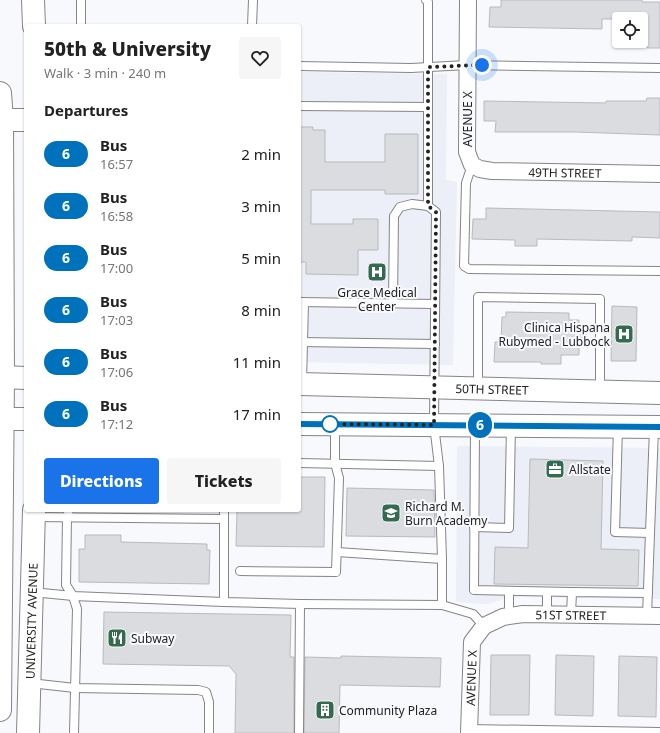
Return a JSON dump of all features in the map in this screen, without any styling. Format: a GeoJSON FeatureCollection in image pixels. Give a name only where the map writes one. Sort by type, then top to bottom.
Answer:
{"type":"FeatureCollection","features":[{"type":"Feature","properties":{"kind":"main road"},"geometry":{"type":"LineString","coordinates":[[33,0],[34,24]]}},
{"type":"Feature","properties":{"kind":"main road"},"geometry":{"type":"LineString","coordinates":[[0,93],[2,120],[0,710]]}},
{"type":"Feature","properties":{"kind":"main road"},"geometry":{"type":"LineString","coordinates":[[2,120],[24,120]]}},
{"type":"Feature","properties":{"kind":"main road"},"geometry":{"type":"LineString","coordinates":[[2,377],[24,378]]}},
{"type":"Feature","properties":{"kind":"main road","name":"50TH STREET"},"geometry":{"type":"LineString","coordinates":[[301,384],[660,393]]}},
{"type":"Feature","properties":{"kind":"main road"},"geometry":{"type":"LineString","coordinates":[[1,419],[24,420]]}},
{"type":"Feature","properties":{"kind":"main road"},"geometry":{"type":"LineString","coordinates":[[301,424],[657,427]]}},
{"type":"Feature","properties":{"kind":"main road","name":"UNIVERSITY AVENUE"},"geometry":{"type":"LineString","coordinates":[[28,733],[34,513]]}},
{"type":"Feature","properties":{"kind":"street","name":"AVENUE X"},"geometry":{"type":"LineString","coordinates":[[468,0],[467,152],[472,165]]}},
{"type":"Feature","properties":{"kind":"street","name":"49TH STREET"},"geometry":{"type":"LineString","coordinates":[[472,165],[480,169],[492,171],[660,174]]}},
{"type":"Feature","properties":{"kind":"street","name":"51ST STREET"},"geometry":{"type":"LineString","coordinates":[[484,626],[503,617],[523,614],[654,616]]}},
{"type":"Feature","properties":{"kind":"street","name":"AVENUE X"},"geometry":{"type":"LineString","coordinates":[[469,731],[472,642],[484,626]]}},
{"type":"Feature","properties":{"kind":"lane"},"geometry":{"type":"LineString","coordinates":[[81,0],[81,24]]}},
{"type":"Feature","properties":{"kind":"lane"},"geometry":{"type":"LineString","coordinates":[[252,24],[253,0]]}},
{"type":"Feature","properties":{"kind":"lane"},"geometry":{"type":"LineString","coordinates":[[426,0],[428,2],[428,206]]}},
{"type":"Feature","properties":{"kind":"lane"},"geometry":{"type":"LineString","coordinates":[[301,66],[411,68],[467,65],[660,68]]}},
{"type":"Feature","properties":{"kind":"lane"},"geometry":{"type":"LineString","coordinates":[[301,106],[428,107]]}},
{"type":"Feature","properties":{"kind":"lane"},"geometry":{"type":"LineString","coordinates":[[472,165],[466,183],[464,266],[469,269],[660,271]]}},
{"type":"Feature","properties":{"kind":"lane"},"geometry":{"type":"LineString","coordinates":[[393,303],[394,216],[400,207],[412,204],[428,206],[436,212],[434,425],[439,466],[442,605]]}},
{"type":"Feature","properties":{"kind":"lane"},"geometry":{"type":"LineString","coordinates":[[478,389],[478,297],[600,298],[600,392]]}},
{"type":"Feature","properties":{"kind":"lane"},"geometry":{"type":"LineString","coordinates":[[301,384],[301,302],[435,304]]}},
{"type":"Feature","properties":{"kind":"lane"},"geometry":{"type":"LineString","coordinates":[[301,342],[435,344]]}},
{"type":"Feature","properties":{"kind":"lane"},"geometry":{"type":"LineString","coordinates":[[240,571],[336,572],[339,478],[335,463],[335,424]]}},
{"type":"Feature","properties":{"kind":"lane"},"geometry":{"type":"LineString","coordinates":[[475,425],[474,590],[648,593]]}},
{"type":"Feature","properties":{"kind":"lane"},"geometry":{"type":"LineString","coordinates":[[474,527],[509,528],[511,425]]}},
{"type":"Feature","properties":{"kind":"lane"},"geometry":{"type":"LineString","coordinates":[[618,427],[615,532],[650,533]]}},
{"type":"Feature","properties":{"kind":"lane"},"geometry":{"type":"LineString","coordinates":[[654,616],[648,593],[650,533],[657,427]]}},
{"type":"Feature","properties":{"kind":"lane"},"geometry":{"type":"LineString","coordinates":[[301,463],[439,466]]}},
{"type":"Feature","properties":{"kind":"lane"},"geometry":{"type":"LineString","coordinates":[[224,512],[224,602]]}},
{"type":"Feature","properties":{"kind":"lane"},"geometry":{"type":"LineString","coordinates":[[34,513],[224,519]]}},
{"type":"Feature","properties":{"kind":"lane"},"geometry":{"type":"LineString","coordinates":[[68,514],[66,585],[73,596],[77,609],[74,733]]}},
{"type":"Feature","properties":{"kind":"lane"},"geometry":{"type":"LineString","coordinates":[[337,552],[442,559]]}},
{"type":"Feature","properties":{"kind":"lane"},"geometry":{"type":"LineString","coordinates":[[509,591],[509,616]]}},
{"type":"Feature","properties":{"kind":"lane"},"geometry":{"type":"LineString","coordinates":[[32,592],[73,596],[224,602],[442,605],[473,614],[484,626]]}},
{"type":"Feature","properties":{"kind":"lane"},"geometry":{"type":"LineString","coordinates":[[547,592],[547,614]]}},
{"type":"Feature","properties":{"kind":"lane"},"geometry":{"type":"LineString","coordinates":[[572,592],[572,614]]}},
{"type":"Feature","properties":{"kind":"lane"},"geometry":{"type":"LineString","coordinates":[[299,733],[300,604]]}},
{"type":"Feature","properties":{"kind":"lane"},"geometry":{"type":"LineString","coordinates":[[30,683],[75,688],[198,690],[206,692],[209,702],[209,733]]}},
{"type":"Feature","properties":{"kind":"lane"},"geometry":{"type":"LineString","coordinates":[[469,731],[660,732]]}},
{"type":"Feature","properties":{"kind":"shaded area","name":"Grace Medical Center"},"geometry":{"type":"Polygon","coordinates":[[[301,72],[447,74],[446,180],[457,182],[453,365],[301,362],[301,72]]]}},
{"type":"Feature","properties":{"kind":"shaded area"},"geometry":{"type":"Polygon","coordinates":[[[457,446],[660,448],[660,599],[526,597],[508,598],[487,604],[456,602],[457,446]]]}},
{"type":"Feature","properties":{"kind":"building"},"geometry":{"type":"Polygon","coordinates":[[[501,0],[642,0],[642,2],[660,2],[660,48],[648,48],[648,12],[612,12],[612,19],[602,19],[602,29],[489,27],[490,7],[501,7],[501,0]]]}},
{"type":"Feature","properties":{"kind":"building"},"geometry":{"type":"Polygon","coordinates":[[[647,98],[660,98],[660,135],[576,132],[495,132],[496,121],[484,121],[484,101],[606,103],[606,101],[646,101],[647,98]]]}},
{"type":"Feature","properties":{"kind":"building"},"geometry":{"type":"Polygon","coordinates":[[[301,127],[313,127],[313,130],[325,130],[325,162],[385,162],[385,134],[418,134],[418,194],[385,194],[385,190],[311,190],[311,224],[353,224],[353,219],[378,219],[378,250],[358,250],[358,275],[306,274],[306,262],[301,262],[301,127]]]}},
{"type":"Feature","properties":{"kind":"building"},"geometry":{"type":"Polygon","coordinates":[[[486,208],[660,212],[660,238],[632,237],[632,241],[537,239],[537,246],[515,246],[515,240],[472,239],[473,219],[486,219],[486,208]]]}},
{"type":"Feature","properties":{"kind":"building","name":"Clinica Hispana Rubymed - Lubbock"},"geometry":{"type":"Polygon","coordinates":[[[612,306],[637,307],[636,361],[611,361],[612,306]]]}},
{"type":"Feature","properties":{"kind":"building"},"geometry":{"type":"Polygon","coordinates":[[[506,312],[569,313],[569,320],[579,320],[579,326],[586,326],[586,343],[579,343],[579,355],[561,355],[561,364],[541,364],[541,362],[494,362],[495,342],[501,342],[502,317],[506,317],[506,312]]]}},
{"type":"Feature","properties":{"kind":"building"},"geometry":{"type":"Polygon","coordinates":[[[530,459],[603,461],[601,549],[639,550],[638,586],[494,584],[495,547],[528,548],[530,459]]]}},
{"type":"Feature","properties":{"kind":"building"},"geometry":{"type":"Polygon","coordinates":[[[301,477],[325,477],[324,547],[236,546],[237,512],[301,512],[301,477]]]}},
{"type":"Feature","properties":{"kind":"building","name":"Richard M. Burn Academy"},"geometry":{"type":"Polygon","coordinates":[[[347,488],[434,490],[435,537],[346,536],[347,488]]]}},
{"type":"Feature","properties":{"kind":"building"},"geometry":{"type":"Polygon","coordinates":[[[85,535],[121,535],[121,542],[207,544],[207,550],[210,550],[209,584],[79,582],[79,549],[85,549],[85,535]]]}},
{"type":"Feature","properties":{"kind":"building"},"geometry":{"type":"Polygon","coordinates":[[[104,612],[291,615],[290,657],[294,657],[294,733],[235,733],[236,674],[229,666],[103,664],[104,612]]]}},
{"type":"Feature","properties":{"kind":"building"},"geometry":{"type":"Polygon","coordinates":[[[491,655],[530,655],[529,715],[490,715],[491,655]]]}},
{"type":"Feature","properties":{"kind":"building"},"geometry":{"type":"Polygon","coordinates":[[[556,655],[594,656],[593,716],[555,715],[556,655]]]}},
{"type":"Feature","properties":{"kind":"building","name":"Community Plaza"},"geometry":{"type":"Polygon","coordinates":[[[341,656],[441,658],[440,687],[340,685],[339,733],[304,733],[305,657],[341,658],[341,656]]]}},
{"type":"Feature","properties":{"kind":"building"},"geometry":{"type":"Polygon","coordinates":[[[619,656],[657,657],[656,717],[618,716],[619,656]]]}},
{"type":"Feature","properties":{"kind":"bus line","name":"6"},"geometry":{"type":"LineString","coordinates":[[301,424],[660,427]]}},
{"type":"Feature","properties":{"kind":"place","name":"Grace Medical Center"},"geometry":{"type":"Point","coordinates":[377,272]}},
{"type":"Feature","properties":{"kind":"place","name":"Clinica Hispana Rubymed - Lubbock"},"geometry":{"type":"Point","coordinates":[624,334]}},
{"type":"Feature","properties":{"kind":"place","name":"Allstate"},"geometry":{"type":"Point","coordinates":[555,469]}},
{"type":"Feature","properties":{"kind":"place","name":"Richard M. Burn Academy"},"geometry":{"type":"Point","coordinates":[391,513]}},
{"type":"Feature","properties":{"kind":"place","name":"Subway"},"geometry":{"type":"Point","coordinates":[117,638]}},
{"type":"Feature","properties":{"kind":"place","name":"Community Plaza"},"geometry":{"type":"Point","coordinates":[325,710]}},
{"type":"Feature","properties":{"kind":"route"},"geometry":{"type":"LineString","coordinates":[[330,424],[434,425],[436,212],[428,206],[428,67],[482,65]]}}]}
